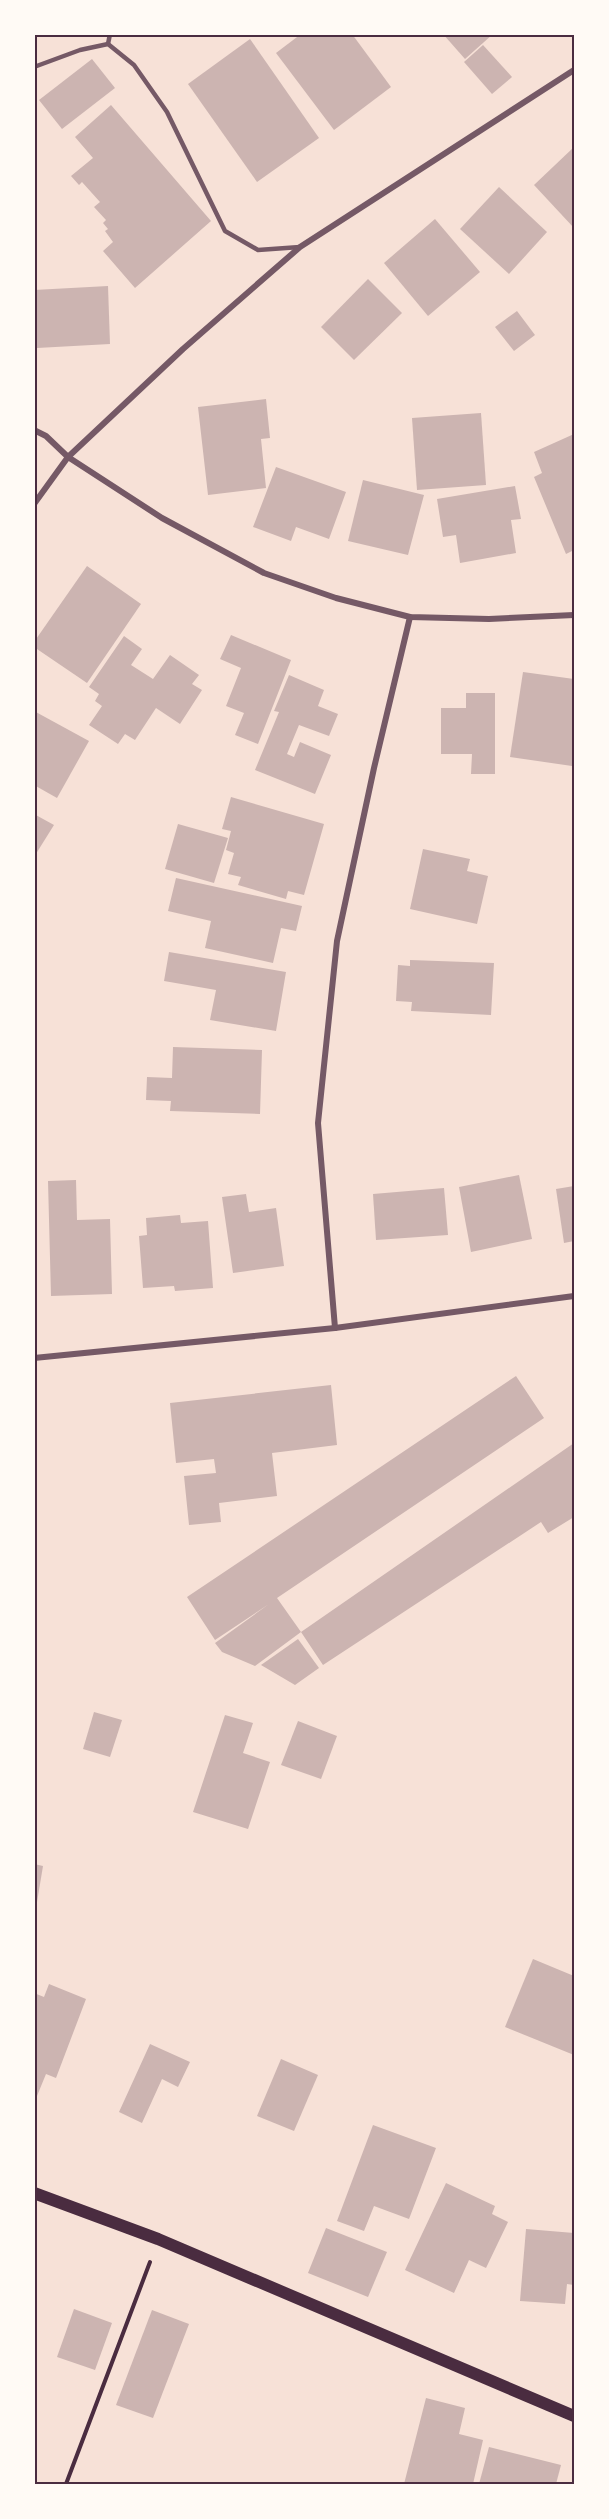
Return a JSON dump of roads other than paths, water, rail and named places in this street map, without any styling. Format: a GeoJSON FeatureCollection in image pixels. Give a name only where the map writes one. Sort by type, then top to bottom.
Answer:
{"type":"FeatureCollection","features":[{"type":"Feature","properties":{"kind":"main road"},"geometry":{"type":"LineString","coordinates":[[34,2193],[158,2239],[574,2416]]}},
{"type":"Feature","properties":{"kind":"street"},"geometry":{"type":"LineString","coordinates":[[34,504],[68,457],[183,349],[300,247],[574,70]]}},
{"type":"Feature","properties":{"kind":"street"},"geometry":{"type":"LineString","coordinates":[[34,430],[46,436],[68,457],[162,518],[264,573],[336,598],[410,617],[489,619],[574,615]]}},
{"type":"Feature","properties":{"kind":"street"},"geometry":{"type":"LineString","coordinates":[[335,1328],[318,1123],[321,1089],[337,940],[374,768],[410,617]]}},
{"type":"Feature","properties":{"kind":"street"},"geometry":{"type":"LineString","coordinates":[[34,1358],[335,1328],[574,1296]]}},
{"type":"Feature","properties":{"kind":"lane"},"geometry":{"type":"LineString","coordinates":[[108,44],[110,34]]}},
{"type":"Feature","properties":{"kind":"lane"},"geometry":{"type":"LineString","coordinates":[[34,67],[80,50],[108,44]]}},
{"type":"Feature","properties":{"kind":"lane"},"geometry":{"type":"LineString","coordinates":[[108,44],[134,65],[167,112],[225,231],[258,250],[300,247]]}}]}
